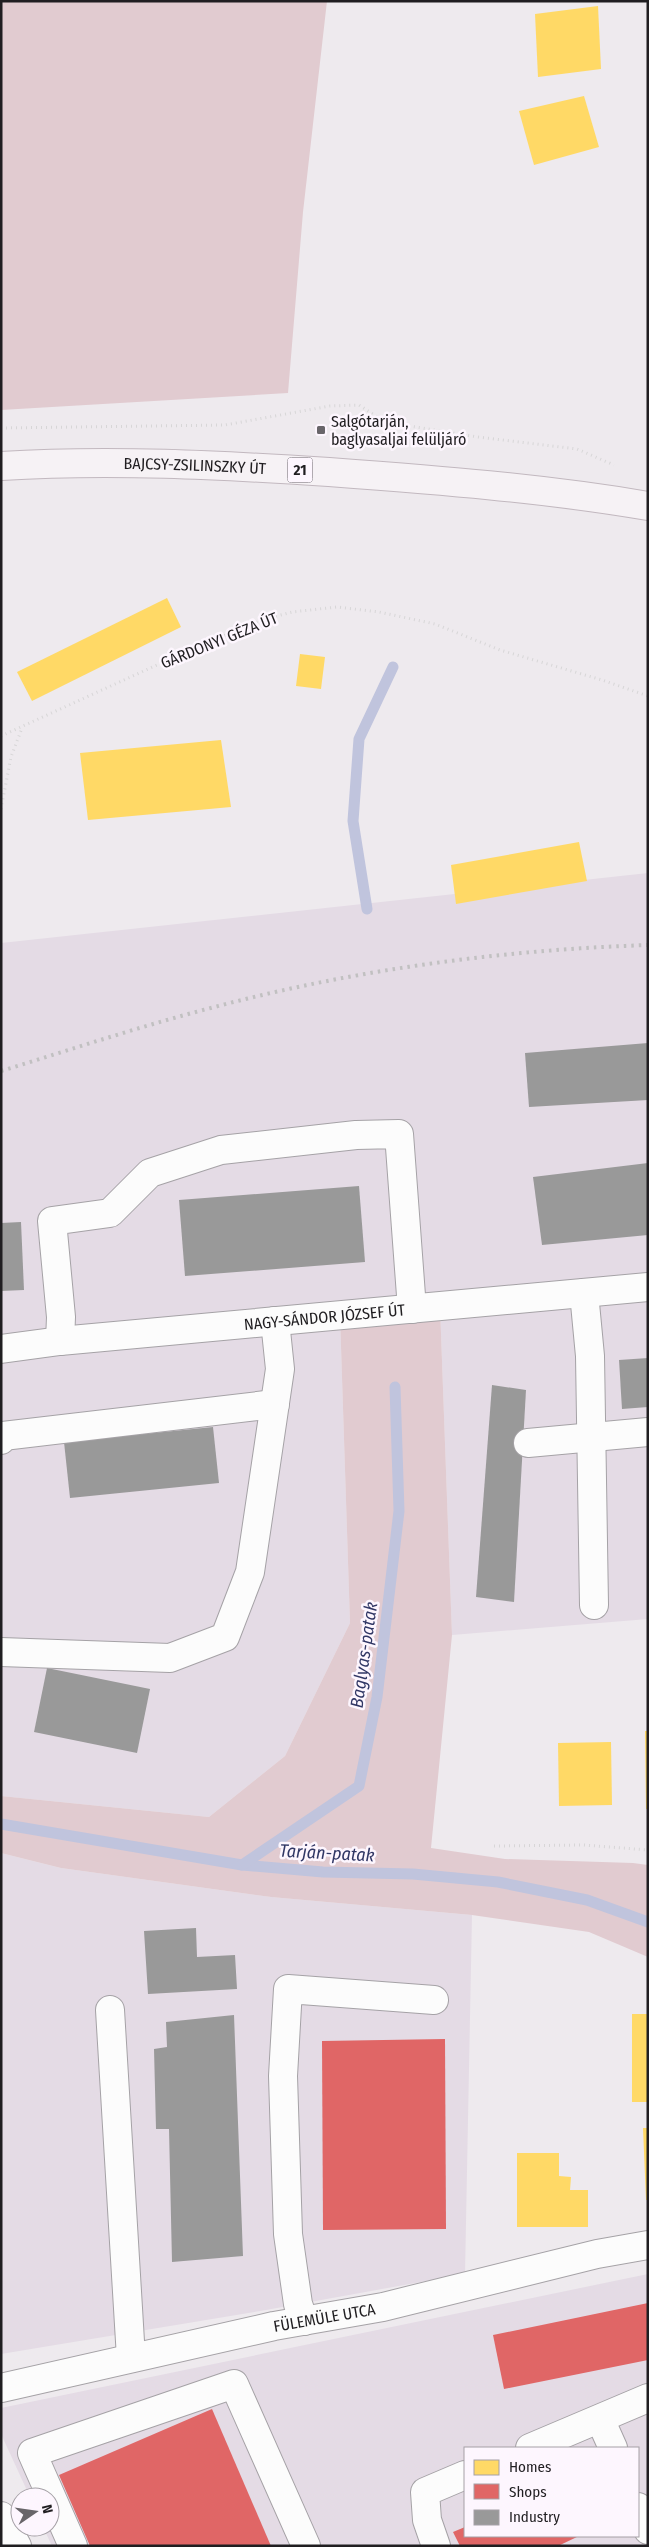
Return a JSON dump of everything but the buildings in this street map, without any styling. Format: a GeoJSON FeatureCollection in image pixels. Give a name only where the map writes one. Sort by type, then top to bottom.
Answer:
{"type":"FeatureCollection","features":[{"type":"Feature","properties":{"kind":"main road","name":"BAJCSY-ZSILINSZKY ÚT"},"geometry":{"type":"LineString","coordinates":[[1,466],[240,465],[406,477],[598,498],[648,506]]}},
{"type":"Feature","properties":{"kind":"street"},"geometry":{"type":"LineString","coordinates":[[60,1341],[61,1317],[52,1221],[110,1213],[150,1173],[221,1150],[356,1135],[399,1134],[412,1308]]}},
{"type":"Feature","properties":{"kind":"street","name":"NAGY-SÁNDOR JÓZSEF ÚT"},"geometry":{"type":"LineString","coordinates":[[1,1349],[60,1341],[648,1287]]}},
{"type":"Feature","properties":{"kind":"street"},"geometry":{"type":"LineString","coordinates":[[584,1293],[590,1356],[594,1605]]}},
{"type":"Feature","properties":{"kind":"street"},"geometry":{"type":"LineString","coordinates":[[1,1652],[170,1658],[225,1637],[250,1572],[280,1369],[275,1321]]}},
{"type":"Feature","properties":{"kind":"street"},"geometry":{"type":"LineString","coordinates":[[2,1436],[275,1404]]}},
{"type":"Feature","properties":{"kind":"street"},"geometry":{"type":"LineString","coordinates":[[528,1443],[648,1432]]}},
{"type":"Feature","properties":{"kind":"street"},"geometry":{"type":"LineString","coordinates":[[304,2321],[298,2304],[288,2234],[283,2076],[288,1989],[434,2000]]}},
{"type":"Feature","properties":{"kind":"street"},"geometry":{"type":"LineString","coordinates":[[110,2010],[132,2358]]}},
{"type":"Feature","properties":{"kind":"street","name":"FÜLEMÜLE UTCA"},"geometry":{"type":"LineString","coordinates":[[1,2388],[304,2321],[383,2307],[580,2257],[648,2245]]}},
{"type":"Feature","properties":{"kind":"street"},"geometry":{"type":"LineString","coordinates":[[73,2546],[32,2453],[234,2384],[306,2546]]}},
{"type":"Feature","properties":{"kind":"street"},"geometry":{"type":"LineString","coordinates":[[532,2447],[648,2398]]}},
{"type":"Feature","properties":{"kind":"street"},"geometry":{"type":"LineString","coordinates":[[600,2419],[613,2447]]}},
{"type":"Feature","properties":{"kind":"street"},"geometry":{"type":"LineString","coordinates":[[436,2546],[427,2520],[425,2492],[464,2475]]}},
{"type":"Feature","properties":{"kind":"street"},"geometry":{"type":"LineString","coordinates":[[639,2509],[648,2530]]}},
{"type":"Feature","properties":{"kind":"street"},"geometry":{"type":"LineString","coordinates":[[1,2516],[16,2546]]}},
{"type":"Feature","properties":{"kind":"path"},"geometry":{"type":"LineString","coordinates":[[1,428],[225,426],[330,406],[359,405],[385,422],[478,437],[577,449],[619,467]]}},
{"type":"Feature","properties":{"kind":"path","name":"GÁRDONYI GÉZA ÚT"},"geometry":{"type":"LineString","coordinates":[[1,736],[192,649],[262,620],[292,612],[337,607],[379,612],[435,624],[500,650],[602,680],[648,696]]}},
{"type":"Feature","properties":{"kind":"path"},"geometry":{"type":"LineString","coordinates":[[1,810],[11,757],[22,727]]}},
{"type":"Feature","properties":{"kind":"path"},"geometry":{"type":"LineString","coordinates":[[494,1846],[584,1844],[648,1850]]}},
{"type":"Feature","properties":{"kind":"shaded area"},"geometry":{"type":"Polygon","coordinates":[[[1,1],[327,1],[303,212],[288,393],[1,410],[1,1]]]}},
{"type":"Feature","properties":{"kind":"shaded area"},"geometry":{"type":"Polygon","coordinates":[[[648,873],[648,1619],[452,1635],[440,1306],[340,1316],[350,1623],[285,1756],[209,1817],[1,1796],[1,943],[648,873]]]}},
{"type":"Feature","properties":{"kind":"shaded area"},"geometry":{"type":"Polygon","coordinates":[[[440,1306],[452,1635],[431,1848],[505,1859],[648,1865],[648,1957],[589,1932],[472,1915],[271,1897],[61,1868],[1,1853],[1,1796],[209,1817],[285,1756],[350,1623],[340,1316],[440,1306]]]}},
{"type":"Feature","properties":{"kind":"shaded area"},"geometry":{"type":"Polygon","coordinates":[[[1,1853],[61,1868],[271,1897],[472,1915],[465,2274],[266,2310],[1,2354],[1,1853]]]}},
{"type":"Feature","properties":{"kind":"shaded area"},"geometry":{"type":"Polygon","coordinates":[[[648,2274],[648,2546],[52,2546],[48,2537],[60,2537],[60,2487],[25,2487],[1,2434],[1,2408],[648,2274]]]}},
{"type":"Feature","properties":{"kind":"waterway"},"geometry":{"type":"LineString","coordinates":[[367,909],[353,821],[359,739],[393,667]]}},
{"type":"Feature","properties":{"kind":"waterway","name":"Baglyas-patak"},"geometry":{"type":"LineString","coordinates":[[242,1865],[359,1786],[377,1697],[399,1511],[395,1387]]}},
{"type":"Feature","properties":{"kind":"waterway","name":"Tarján-patak"},"geometry":{"type":"LineString","coordinates":[[1,1824],[242,1865],[323,1872],[413,1874],[498,1882],[587,1900],[648,1922]]}},
{"type":"Feature","properties":{"kind":"railway"},"geometry":{"type":"LineString","coordinates":[[1,1071],[181,1016],[316,983],[426,964],[481,957],[648,945]]}},
{"type":"Feature","properties":{"kind":"place","name":"Salgótarján, baglyasaljai felüljáró"},"geometry":{"type":"Point","coordinates":[321,430]}}]}
